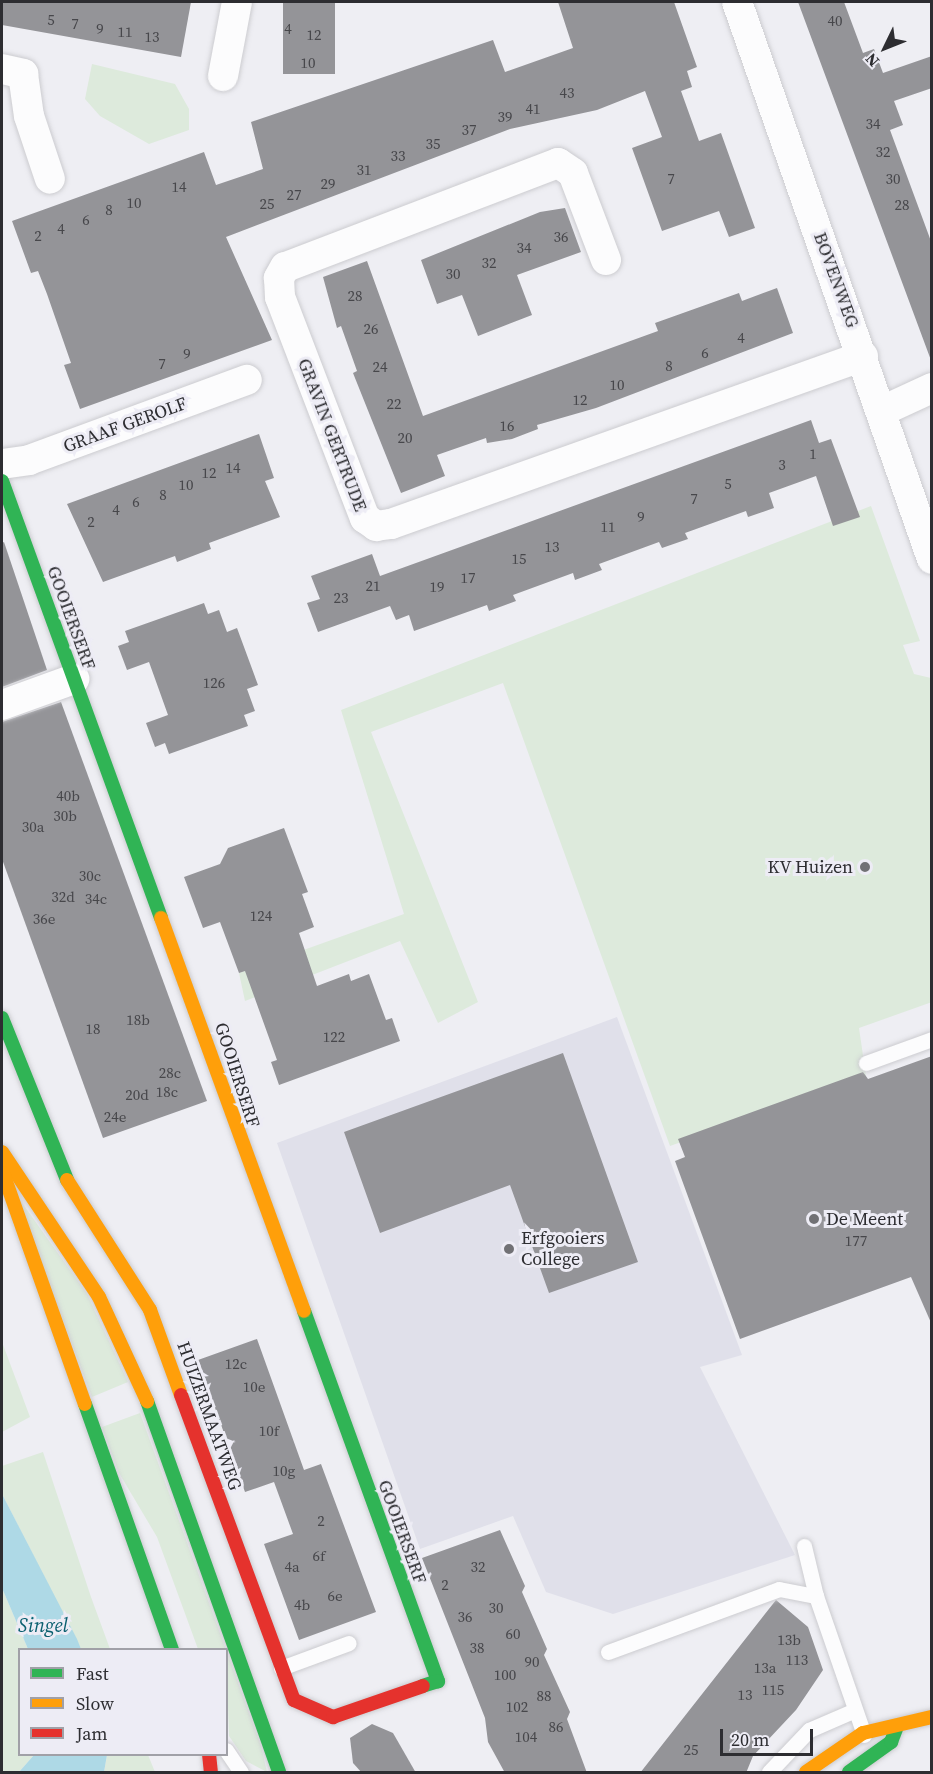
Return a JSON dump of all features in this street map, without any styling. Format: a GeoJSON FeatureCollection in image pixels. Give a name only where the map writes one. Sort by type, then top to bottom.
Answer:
{"type":"FeatureCollection","features":[{"type":"Feature","properties":{"kind":"street"},"geometry":{"type":"LineString","coordinates":[[223,76],[237,2]]}},
{"type":"Feature","properties":{"kind":"street","name":"BOVENWEG"},"geometry":{"type":"LineString","coordinates":[[736,2],[884,410],[932,559]]}},
{"type":"Feature","properties":{"kind":"street"},"geometry":{"type":"LineString","coordinates":[[2,69],[23,74],[29,116],[50,179]]}},
{"type":"Feature","properties":{"kind":"street","name":"GRAVIN GERTRUDE"},"geometry":{"type":"LineString","coordinates":[[606,260],[573,173],[558,163],[285,267],[279,278],[280,297],[364,518],[376,526],[391,524],[863,356]]}},
{"type":"Feature","properties":{"kind":"street","name":"GRAAF GEROLF"},"geometry":{"type":"LineString","coordinates":[[2,464],[29,460],[247,380]]}},
{"type":"Feature","properties":{"kind":"street"},"geometry":{"type":"LineString","coordinates":[[884,410],[932,388]]}},
{"type":"Feature","properties":{"kind":"street","name":"GOOIERSERF"},"geometry":{"type":"LineString","coordinates":[[2,481],[438,1681]]}},
{"type":"Feature","properties":{"kind":"street"},"geometry":{"type":"LineString","coordinates":[[2,705],[74,679]]}},
{"type":"Feature","properties":{"kind":"street","name":"HUIZERMAATWEG"},"geometry":{"type":"LineString","coordinates":[[2,1018],[58,1166],[150,1310],[281,1668],[300,1705],[333,1717],[438,1681]]}},
{"type":"Feature","properties":{"kind":"street"},"geometry":{"type":"LineString","coordinates":[[2,1152],[123,1339],[279,1773]]}},
{"type":"Feature","properties":{"kind":"street"},"geometry":{"type":"LineString","coordinates":[[2,1162],[6,1190],[171,1648]]}},
{"type":"Feature","properties":{"kind":"street"},"geometry":{"type":"LineString","coordinates":[[807,1773],[863,1733],[882,1725],[896,1729],[932,1717]]}},
{"type":"Feature","properties":{"kind":"street"},"geometry":{"type":"LineString","coordinates":[[849,1773],[891,1742],[896,1729]]}},
{"type":"Feature","properties":{"kind":"street"},"geometry":{"type":"LineString","coordinates":[[209,1756],[211,1773]]}},
{"type":"Feature","properties":{"kind":"lane"},"geometry":{"type":"LineString","coordinates":[[866,1063],[932,1039]]}},
{"type":"Feature","properties":{"kind":"lane"},"geometry":{"type":"LineString","coordinates":[[804,1546],[816,1596],[872,1754]]}},
{"type":"Feature","properties":{"kind":"lane"},"geometry":{"type":"LineString","coordinates":[[608,1652],[778,1589],[816,1596]]}},
{"type":"Feature","properties":{"kind":"lane"},"geometry":{"type":"LineString","coordinates":[[281,1668],[349,1643]]}},
{"type":"Feature","properties":{"kind":"lane"},"geometry":{"type":"LineString","coordinates":[[769,1773],[815,1726],[855,1710]]}},
{"type":"Feature","properties":{"kind":"lane"},"geometry":{"type":"LineString","coordinates":[[228,1753],[241,1773]]}},
{"type":"Feature","properties":{"kind":"shaded area","name":"Erfgooiers College"},"geometry":{"type":"Polygon","coordinates":[[[617,1017],[742,1355],[700,1367],[795,1555],[613,1614],[546,1592],[513,1516],[420,1549],[277,1143],[617,1017]]]}},
{"type":"Feature","properties":{"kind":"green space"},"geometry":{"type":"Polygon","coordinates":[[[92,64],[175,84],[189,109],[189,130],[149,144],[100,116],[85,99],[92,64]]]}},
{"type":"Feature","properties":{"kind":"green space"},"geometry":{"type":"Polygon","coordinates":[[[871,506],[920,641],[903,645],[914,674],[931,678],[932,1002],[859,1028],[866,1076],[670,1146],[503,683],[371,732],[478,1002],[438,1023],[400,941],[245,1001],[239,973],[404,914],[341,710],[871,506]]]}},
{"type":"Feature","properties":{"kind":"green space"},"geometry":{"type":"Polygon","coordinates":[[[15,1193],[87,1294],[128,1382],[92,1397],[15,1193]]]}},
{"type":"Feature","properties":{"kind":"green space"},"geometry":{"type":"Polygon","coordinates":[[[2,1342],[30,1417],[2,1432],[2,1342]]]}},
{"type":"Feature","properties":{"kind":"green space"},"geometry":{"type":"Polygon","coordinates":[[[140,1413],[225,1648],[198,1648],[157,1537],[119,1473],[102,1427],[140,1413]]]}},
{"type":"Feature","properties":{"kind":"green space"},"geometry":{"type":"Polygon","coordinates":[[[43,1452],[110,1648],[80,1648],[2,1494],[2,1466],[43,1452]]]}},
{"type":"Feature","properties":{"kind":"green space"},"geometry":{"type":"Polygon","coordinates":[[[2,1588],[28,1648],[18,1648],[18,1756],[33,1756],[19,1772],[2,1772],[2,1588]]]}},
{"type":"Feature","properties":{"kind":"green space"},"geometry":{"type":"Polygon","coordinates":[[[228,1655],[261,1746],[267,1772],[246,1761],[229,1736],[228,1655]]]}},
{"type":"Feature","properties":{"kind":"green space"},"geometry":{"type":"Polygon","coordinates":[[[107,1756],[148,1756],[155,1772],[104,1772],[107,1756]]]}},
{"type":"Feature","properties":{"kind":"water","name":"Singel"},"geometry":{"type":"Polygon","coordinates":[[[2,1494],[81,1648],[28,1648],[2,1588],[2,1494]]]}},
{"type":"Feature","properties":{"kind":"water"},"geometry":{"type":"Polygon","coordinates":[[[33,1756],[107,1756],[104,1772],[19,1772],[33,1756]]]}},
{"type":"Feature","properties":{"kind":"building"},"geometry":{"type":"Polygon","coordinates":[[[2,2],[191,2],[181,57],[2,25],[2,2]]]}},
{"type":"Feature","properties":{"kind":"building"},"geometry":{"type":"Polygon","coordinates":[[[283,2],[335,2],[335,74],[283,74],[283,2]]]}},
{"type":"Feature","properties":{"kind":"building"},"geometry":{"type":"Polygon","coordinates":[[[558,2],[674,2],[697,67],[687,71],[692,87],[681,91],[699,141],[721,133],[755,228],[729,237],[719,211],[662,231],[632,148],[662,137],[645,91],[597,110],[510,129],[226,237],[272,340],[80,409],[64,365],[71,363],[47,294],[38,271],[31,273],[12,221],[204,152],[216,185],[263,169],[251,122],[493,40],[505,72],[573,48],[558,2]]]}},
{"type":"Feature","properties":{"kind":"building"},"geometry":{"type":"Polygon","coordinates":[[[798,2],[844,2],[863,53],[874,49],[883,73],[932,56],[932,88],[894,101],[903,125],[890,130],[932,244],[932,363],[798,2]]]}},
{"type":"Feature","properties":{"kind":"building"},"geometry":{"type":"Polygon","coordinates":[[[565,208],[581,252],[517,275],[532,315],[478,336],[462,295],[437,304],[421,260],[540,212],[565,208]]]}},
{"type":"Feature","properties":{"kind":"building"},"geometry":{"type":"Polygon","coordinates":[[[367,261],[423,416],[658,331],[655,323],[739,293],[742,301],[777,288],[793,333],[596,408],[537,425],[538,429],[512,439],[487,443],[486,438],[437,455],[445,476],[401,493],[353,373],[357,371],[341,326],[337,328],[323,277],[367,261]]]}},
{"type":"Feature","properties":{"kind":"building"},"geometry":{"type":"Polygon","coordinates":[[[811,420],[819,443],[831,439],[860,517],[833,526],[816,476],[769,493],[774,508],[748,517],[746,511],[685,533],[688,539],[662,548],[659,542],[599,564],[602,570],[575,580],[573,573],[513,595],[516,601],[489,611],[487,605],[414,631],[409,615],[396,620],[390,606],[318,632],[307,603],[320,599],[311,576],[372,554],[380,576],[811,420]]]}},
{"type":"Feature","properties":{"kind":"building"},"geometry":{"type":"Polygon","coordinates":[[[259,434],[274,478],[265,481],[280,517],[209,543],[211,549],[177,562],[175,556],[103,582],[67,504],[259,434]]]}},
{"type":"Feature","properties":{"kind":"building"},"geometry":{"type":"Polygon","coordinates":[[[4,542],[47,670],[2,687],[2,543],[4,542]]]}},
{"type":"Feature","properties":{"kind":"building"},"geometry":{"type":"Polygon","coordinates":[[[204,603],[208,614],[219,610],[227,632],[237,628],[258,685],[247,689],[255,711],[244,715],[248,726],[169,754],[165,743],[155,747],[146,723],[168,715],[149,662],[127,670],[118,646],[129,642],[125,631],[204,603]]]}},
{"type":"Feature","properties":{"kind":"building"},"geometry":{"type":"Polygon","coordinates":[[[61,702],[207,1101],[103,1138],[2,859],[2,722],[61,702]]]}},
{"type":"Feature","properties":{"kind":"building"},"geometry":{"type":"Polygon","coordinates":[[[284,828],[308,892],[302,894],[314,927],[299,933],[317,986],[349,974],[351,981],[369,974],[386,1020],[392,1018],[400,1041],[279,1085],[271,1062],[277,1060],[245,971],[239,973],[220,922],[203,928],[184,877],[220,864],[228,848],[284,828]]]}},
{"type":"Feature","properties":{"kind":"building"},"geometry":{"type":"Polygon","coordinates":[[[563,1053],[638,1262],[549,1293],[510,1185],[380,1233],[344,1132],[563,1053]]]}},
{"type":"Feature","properties":{"kind":"building","name":"De Meent"},"geometry":{"type":"Polygon","coordinates":[[[932,1056],[932,1325],[911,1277],[740,1339],[675,1161],[685,1157],[678,1139],[863,1072],[868,1079],[932,1056]]]}},
{"type":"Feature","properties":{"kind":"building"},"geometry":{"type":"Polygon","coordinates":[[[257,1339],[304,1470],[321,1464],[376,1612],[299,1640],[264,1544],[293,1534],[274,1482],[245,1492],[198,1360],[257,1339]]]}},
{"type":"Feature","properties":{"kind":"building"},"geometry":{"type":"Polygon","coordinates":[[[500,1530],[525,1586],[522,1592],[547,1649],[544,1655],[570,1712],[567,1719],[587,1773],[505,1773],[488,1742],[485,1718],[422,1558],[500,1530]]]}},
{"type":"Feature","properties":{"kind":"building"},"geometry":{"type":"Polygon","coordinates":[[[776,1600],[808,1627],[823,1670],[796,1710],[753,1756],[746,1773],[640,1773],[776,1600]]]}},
{"type":"Feature","properties":{"kind":"building"},"geometry":{"type":"Polygon","coordinates":[[[372,1724],[393,1733],[416,1773],[362,1773],[353,1763],[350,1738],[372,1724]]]}},
{"type":"Feature","properties":{"kind":"traffic: fast"},"geometry":{"type":"LineString","coordinates":[[2,481],[161,918]]}},
{"type":"Feature","properties":{"kind":"traffic: fast"},"geometry":{"type":"LineString","coordinates":[[2,1018],[67,1180]]}},
{"type":"Feature","properties":{"kind":"traffic: fast"},"geometry":{"type":"LineString","coordinates":[[304,1311],[438,1681],[423,1686]]}},
{"type":"Feature","properties":{"kind":"traffic: fast"},"geometry":{"type":"LineString","coordinates":[[147,1401],[279,1772]]}},
{"type":"Feature","properties":{"kind":"traffic: fast"},"geometry":{"type":"LineString","coordinates":[[85,1404],[171,1648]]}},
{"type":"Feature","properties":{"kind":"traffic: fast"},"geometry":{"type":"LineString","coordinates":[[849,1772],[891,1742],[896,1729]]}},
{"type":"Feature","properties":{"kind":"traffic: slow"},"geometry":{"type":"LineString","coordinates":[[161,918],[304,1311]]}},
{"type":"Feature","properties":{"kind":"traffic: slow"},"geometry":{"type":"LineString","coordinates":[[2,1152],[99,1297],[147,1401]]}},
{"type":"Feature","properties":{"kind":"traffic: slow"},"geometry":{"type":"LineString","coordinates":[[3,1173],[85,1404]]}},
{"type":"Feature","properties":{"kind":"traffic: slow"},"geometry":{"type":"LineString","coordinates":[[67,1180],[150,1310],[181,1395]]}},
{"type":"Feature","properties":{"kind":"traffic: slow"},"geometry":{"type":"LineString","coordinates":[[806,1772],[863,1733],[932,1717]]}},
{"type":"Feature","properties":{"kind":"traffic: jam"},"geometry":{"type":"LineString","coordinates":[[181,1395],[294,1700],[333,1717],[423,1686]]}},
{"type":"Feature","properties":{"kind":"traffic: jam"},"geometry":{"type":"LineString","coordinates":[[209,1756],[211,1772]]}},
{"type":"Feature","properties":{"kind":"place","name":"KV Huizen"},"geometry":{"type":"Point","coordinates":[865,867]}},
{"type":"Feature","properties":{"kind":"place","name":"De Meent"},"geometry":{"type":"Point","coordinates":[814,1219]}},
{"type":"Feature","properties":{"kind":"place","name":"Erfgooiers College"},"geometry":{"type":"Point","coordinates":[509,1249]}}]}
